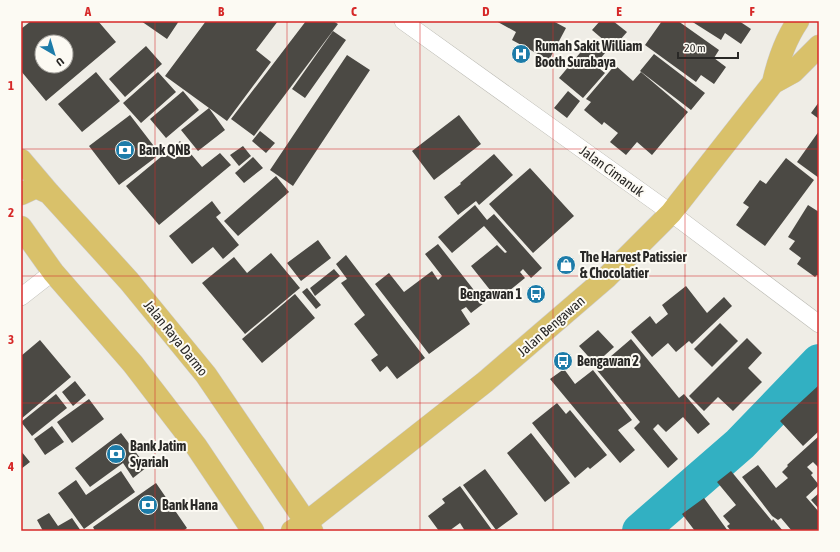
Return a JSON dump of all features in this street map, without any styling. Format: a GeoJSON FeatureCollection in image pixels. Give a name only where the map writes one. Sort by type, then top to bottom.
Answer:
{"type":"FeatureCollection","features":[{"type":"Feature","properties":{"kind":"main road","name":"Jalan Bengawan"},"geometry":{"type":"LineString","coordinates":[[773,83],[778,63],[790,33],[798,21]]}},
{"type":"Feature","properties":{"kind":"main road","name":"Jalan Bengawan"},"geometry":{"type":"LineString","coordinates":[[304,528],[544,332],[606,278],[671,213],[773,83],[793,72],[819,46]]}},
{"type":"Feature","properties":{"kind":"main road","name":"Jalan Raya Darmo"},"geometry":{"type":"LineString","coordinates":[[21,160],[129,281],[206,375],[304,528]]}},
{"type":"Feature","properties":{"kind":"main road"},"geometry":{"type":"LineString","coordinates":[[21,194],[36,187],[49,193]]}},
{"type":"Feature","properties":{"kind":"main road"},"geometry":{"type":"LineString","coordinates":[[21,227],[53,272],[133,364],[196,446],[253,531]]}},
{"type":"Feature","properties":{"kind":"street","name":"Jalan Cimanuk"},"geometry":{"type":"LineString","coordinates":[[403,21],[671,213],[819,324]]}},
{"type":"Feature","properties":{"kind":"street"},"geometry":{"type":"LineString","coordinates":[[21,297],[53,272]]}},
{"type":"Feature","properties":{"kind":"building"},"geometry":{"type":"Polygon","coordinates":[[[31,21],[98,21],[116,42],[46,101],[21,71],[21,29],[31,21]]]}},
{"type":"Feature","properties":{"kind":"building"},"geometry":{"type":"Polygon","coordinates":[[[141,21],[179,21],[167,39],[141,21]]]}},
{"type":"Feature","properties":{"kind":"building"},"geometry":{"type":"Polygon","coordinates":[[[206,21],[278,21],[256,50],[271,62],[227,121],[165,76],[206,21]]]}},
{"type":"Feature","properties":{"kind":"building"},"geometry":{"type":"Polygon","coordinates":[[[306,21],[333,21],[338,24],[254,136],[231,119],[306,21]]]}},
{"type":"Feature","properties":{"kind":"building"},"geometry":{"type":"Polygon","coordinates":[[[496,21],[553,21],[566,28],[549,60],[512,40],[516,32],[496,21]]]}},
{"type":"Feature","properties":{"kind":"building"},"geometry":{"type":"Polygon","coordinates":[[[600,21],[613,21],[627,32],[613,48],[592,30],[600,21]]]}},
{"type":"Feature","properties":{"kind":"building"},"geometry":{"type":"Polygon","coordinates":[[[662,21],[678,21],[719,50],[714,58],[726,67],[714,84],[701,75],[696,82],[645,45],[662,21]]]}},
{"type":"Feature","properties":{"kind":"building"},"geometry":{"type":"Polygon","coordinates":[[[691,21],[739,21],[751,29],[741,44],[725,33],[721,40],[691,21]]]}},
{"type":"Feature","properties":{"kind":"building"},"geometry":{"type":"Polygon","coordinates":[[[333,31],[346,40],[305,98],[292,89],[333,31]]]}},
{"type":"Feature","properties":{"kind":"building"},"geometry":{"type":"Polygon","coordinates":[[[590,41],[605,53],[595,65],[605,73],[583,98],[559,78],[590,41]]]}},
{"type":"Feature","properties":{"kind":"building"},"geometry":{"type":"Polygon","coordinates":[[[146,46],[162,64],[125,97],[109,79],[146,46]]]}},
{"type":"Feature","properties":{"kind":"building"},"geometry":{"type":"Polygon","coordinates":[[[654,54],[705,93],[691,110],[640,71],[654,54]]]}},
{"type":"Feature","properties":{"kind":"building"},"geometry":{"type":"Polygon","coordinates":[[[347,55],[370,70],[293,186],[270,170],[347,55]]]}},
{"type":"Feature","properties":{"kind":"building"},"geometry":{"type":"Polygon","coordinates":[[[615,65],[633,81],[641,72],[688,112],[652,155],[637,142],[626,155],[610,142],[618,133],[604,122],[602,125],[584,110],[591,102],[586,99],[615,65]]]}},
{"type":"Feature","properties":{"kind":"building"},"geometry":{"type":"Polygon","coordinates":[[[96,72],[120,101],[82,132],[58,104],[96,72]]]}},
{"type":"Feature","properties":{"kind":"building"},"geometry":{"type":"Polygon","coordinates":[[[158,72],[176,92],[141,123],[123,103],[158,72]]]}},
{"type":"Feature","properties":{"kind":"building"},"geometry":{"type":"Polygon","coordinates":[[[183,91],[199,110],[166,138],[150,119],[183,91]]]}},
{"type":"Feature","properties":{"kind":"building"},"geometry":{"type":"Polygon","coordinates":[[[568,91],[580,101],[567,118],[554,108],[568,91]]]}},
{"type":"Feature","properties":{"kind":"building"},"geometry":{"type":"Polygon","coordinates":[[[819,102],[819,119],[811,113],[819,102]]]}},
{"type":"Feature","properties":{"kind":"building"},"geometry":{"type":"Polygon","coordinates":[[[209,108],[225,130],[198,151],[181,130],[209,108]]]}},
{"type":"Feature","properties":{"kind":"building","name":"Bank QNB"},"geometry":{"type":"Polygon","coordinates":[[[130,115],[160,154],[119,185],[89,146],[130,115]]]}},
{"type":"Feature","properties":{"kind":"building"},"geometry":{"type":"Polygon","coordinates":[[[459,115],[481,144],[434,180],[412,151],[459,115]]]}},
{"type":"Feature","properties":{"kind":"building"},"geometry":{"type":"Polygon","coordinates":[[[260,131],[275,143],[266,153],[252,141],[260,131]]]}},
{"type":"Feature","properties":{"kind":"building"},"geometry":{"type":"Polygon","coordinates":[[[819,131],[819,178],[797,162],[819,131]]]}},
{"type":"Feature","properties":{"kind":"building"},"geometry":{"type":"Polygon","coordinates":[[[180,141],[202,167],[220,153],[231,165],[159,225],[126,186],[180,141]]]}},
{"type":"Feature","properties":{"kind":"building"},"geometry":{"type":"Polygon","coordinates":[[[243,146],[251,156],[239,166],[230,155],[243,146]]]}},
{"type":"Feature","properties":{"kind":"building"},"geometry":{"type":"Polygon","coordinates":[[[494,154],[513,175],[479,205],[476,201],[458,215],[444,197],[461,184],[460,183],[494,154]]]}},
{"type":"Feature","properties":{"kind":"building"},"geometry":{"type":"Polygon","coordinates":[[[253,157],[263,168],[244,183],[235,173],[253,157]]]}},
{"type":"Feature","properties":{"kind":"building"},"geometry":{"type":"Polygon","coordinates":[[[786,158],[814,180],[765,246],[736,225],[749,207],[743,203],[760,180],[766,184],[786,158]]]}},
{"type":"Feature","properties":{"kind":"building"},"geometry":{"type":"Polygon","coordinates":[[[530,168],[574,216],[533,253],[489,204],[530,168]]]}},
{"type":"Feature","properties":{"kind":"building"},"geometry":{"type":"Polygon","coordinates":[[[276,176],[289,192],[238,236],[224,221],[276,176]]]}},
{"type":"Feature","properties":{"kind":"building"},"geometry":{"type":"Polygon","coordinates":[[[212,201],[221,213],[216,217],[239,245],[223,259],[213,247],[192,264],[169,236],[212,201]]]}},
{"type":"Feature","properties":{"kind":"building"},"geometry":{"type":"Polygon","coordinates":[[[475,205],[487,220],[494,214],[542,268],[531,278],[523,269],[520,272],[525,278],[498,300],[471,266],[497,245],[505,253],[507,252],[484,226],[452,253],[438,237],[475,205]]]}},
{"type":"Feature","properties":{"kind":"building"},"geometry":{"type":"Polygon","coordinates":[[[808,205],[819,212],[819,276],[817,275],[815,277],[797,264],[801,258],[789,249],[795,241],[788,237],[808,205]]]}},
{"type":"Feature","properties":{"kind":"building"},"geometry":{"type":"Polygon","coordinates":[[[318,240],[331,258],[301,281],[287,263],[318,240]]]}},
{"type":"Feature","properties":{"kind":"building"},"geometry":{"type":"Polygon","coordinates":[[[438,244],[484,303],[471,313],[466,307],[461,310],[470,324],[429,354],[375,284],[389,273],[404,292],[432,271],[438,280],[442,276],[425,254],[438,244]]]}},
{"type":"Feature","properties":{"kind":"building"},"geometry":{"type":"Polygon","coordinates":[[[271,253],[300,288],[245,334],[202,283],[234,257],[247,273],[271,253]]]}},
{"type":"Feature","properties":{"kind":"building"},"geometry":{"type":"Polygon","coordinates":[[[346,255],[425,358],[397,379],[387,366],[380,372],[371,360],[378,355],[354,324],[365,315],[341,283],[347,279],[336,264],[346,255]]]}},
{"type":"Feature","properties":{"kind":"building"},"geometry":{"type":"Polygon","coordinates":[[[334,269],[340,276],[315,296],[310,288],[334,269]]]}},
{"type":"Feature","properties":{"kind":"building"},"geometry":{"type":"Polygon","coordinates":[[[686,286],[707,313],[724,297],[732,306],[692,344],[689,341],[676,352],[668,343],[652,357],[631,332],[650,316],[656,324],[668,314],[662,305],[686,286]]]}},
{"type":"Feature","properties":{"kind":"building"},"geometry":{"type":"Polygon","coordinates":[[[307,288],[321,305],[316,309],[302,292],[307,288]]]}},
{"type":"Feature","properties":{"kind":"building"},"geometry":{"type":"Polygon","coordinates":[[[295,294],[315,318],[262,363],[242,339],[295,294]]]}},
{"type":"Feature","properties":{"kind":"building"},"geometry":{"type":"Polygon","coordinates":[[[720,323],[738,341],[712,367],[694,349],[720,323]]]}},
{"type":"Feature","properties":{"kind":"building"},"geometry":{"type":"Polygon","coordinates":[[[598,330],[614,347],[595,364],[579,346],[598,330]]]}},
{"type":"Feature","properties":{"kind":"building"},"geometry":{"type":"Polygon","coordinates":[[[747,338],[762,353],[748,368],[762,382],[733,411],[718,397],[704,411],[689,396],[747,338]]]}},
{"type":"Feature","properties":{"kind":"building"},"geometry":{"type":"Polygon","coordinates":[[[631,339],[679,398],[684,394],[710,424],[698,434],[683,417],[666,432],[658,424],[653,429],[678,459],[668,468],[634,428],[640,422],[596,369],[631,339]]]}},
{"type":"Feature","properties":{"kind":"building"},"geometry":{"type":"Polygon","coordinates":[[[40,340],[71,377],[21,419],[21,356],[40,340]]]}},
{"type":"Feature","properties":{"kind":"building"},"geometry":{"type":"Polygon","coordinates":[[[564,369],[575,384],[593,370],[632,420],[618,430],[635,450],[620,463],[550,379],[564,369]]]}},
{"type":"Feature","properties":{"kind":"building"},"geometry":{"type":"Polygon","coordinates":[[[75,381],[86,395],[73,406],[62,392],[75,381]]]}},
{"type":"Feature","properties":{"kind":"building"},"geometry":{"type":"Polygon","coordinates":[[[819,385],[819,431],[803,446],[780,421],[819,385]]]}},
{"type":"Feature","properties":{"kind":"building"},"geometry":{"type":"Polygon","coordinates":[[[56,394],[67,408],[32,436],[21,422],[56,394]]]}},
{"type":"Feature","properties":{"kind":"building"},"geometry":{"type":"Polygon","coordinates":[[[89,399],[104,419],[72,443],[57,422],[89,399]]]}},
{"type":"Feature","properties":{"kind":"building"},"geometry":{"type":"Polygon","coordinates":[[[557,403],[566,414],[570,410],[607,455],[590,469],[588,467],[575,478],[532,423],[557,403]]]}},
{"type":"Feature","properties":{"kind":"building"},"geometry":{"type":"Polygon","coordinates":[[[52,426],[64,442],[45,455],[34,439],[52,426]]]}},
{"type":"Feature","properties":{"kind":"building","name":"Bank Jatim Syariah"},"geometry":{"type":"Polygon","coordinates":[[[121,433],[147,467],[133,478],[123,463],[90,487],[75,468],[121,433]]]}},
{"type":"Feature","properties":{"kind":"building"},"geometry":{"type":"Polygon","coordinates":[[[531,433],[570,483],[545,502],[507,453],[531,433]]]}},
{"type":"Feature","properties":{"kind":"building"},"geometry":{"type":"Polygon","coordinates":[[[819,436],[819,468],[813,462],[807,467],[813,473],[811,475],[819,485],[806,497],[819,512],[819,531],[792,531],[781,518],[778,520],[772,516],[742,477],[758,465],[776,488],[788,478],[782,472],[788,466],[787,465],[819,436]]]}},
{"type":"Feature","properties":{"kind":"building"},"geometry":{"type":"Polygon","coordinates":[[[21,451],[30,462],[21,469],[21,451]]]}},
{"type":"Feature","properties":{"kind":"building"},"geometry":{"type":"Polygon","coordinates":[[[485,469],[518,514],[496,530],[463,485],[485,469]]]}},
{"type":"Feature","properties":{"kind":"building"},"geometry":{"type":"Polygon","coordinates":[[[121,471],[135,492],[84,529],[58,493],[76,480],[86,495],[121,471]]]}},
{"type":"Feature","properties":{"kind":"building"},"geometry":{"type":"Polygon","coordinates":[[[731,471],[772,521],[773,519],[783,531],[731,531],[727,526],[730,524],[723,516],[736,505],[717,482],[731,471]]]}},
{"type":"Feature","properties":{"kind":"building","name":"Bank Hana"},"geometry":{"type":"Polygon","coordinates":[[[156,483],[187,528],[183,531],[95,531],[93,527],[156,483]]]}},
{"type":"Feature","properties":{"kind":"building"},"geometry":{"type":"Polygon","coordinates":[[[460,486],[492,530],[491,531],[465,531],[460,523],[449,531],[439,531],[428,516],[445,503],[442,499],[460,486]]]}},
{"type":"Feature","properties":{"kind":"building"},"geometry":{"type":"Polygon","coordinates":[[[819,493],[819,509],[811,500],[819,493]]]}},
{"type":"Feature","properties":{"kind":"building"},"geometry":{"type":"Polygon","coordinates":[[[704,498],[728,531],[695,531],[682,514],[704,498]]]}},
{"type":"Feature","properties":{"kind":"building"},"geometry":{"type":"Polygon","coordinates":[[[49,513],[58,526],[72,518],[81,531],[43,531],[37,520],[49,513]]]}},
{"type":"Feature","properties":{"kind":"waterway"},"geometry":{"type":"LineString","coordinates":[[640,531],[740,444],[819,362]]}},
{"type":"Feature","properties":{"kind":"place","name":"Rumah Sakit William Booth Surabaya"},"geometry":{"type":"Point","coordinates":[521,54]}},
{"type":"Feature","properties":{"kind":"place","name":"Bank QNB"},"geometry":{"type":"Point","coordinates":[125,150]}},
{"type":"Feature","properties":{"kind":"place","name":"The Harvest Patissier & Chocolatier"},"geometry":{"type":"Point","coordinates":[566,265]}},
{"type":"Feature","properties":{"kind":"place","name":"Bengawan 1"},"geometry":{"type":"Point","coordinates":[536,294]}},
{"type":"Feature","properties":{"kind":"place","name":"Bengawan 2"},"geometry":{"type":"Point","coordinates":[563,361]}},
{"type":"Feature","properties":{"kind":"place","name":"Bank Jatim Syariah"},"geometry":{"type":"Point","coordinates":[116,454]}},
{"type":"Feature","properties":{"kind":"place","name":"Bank Hana"},"geometry":{"type":"Point","coordinates":[148,505]}}]}
